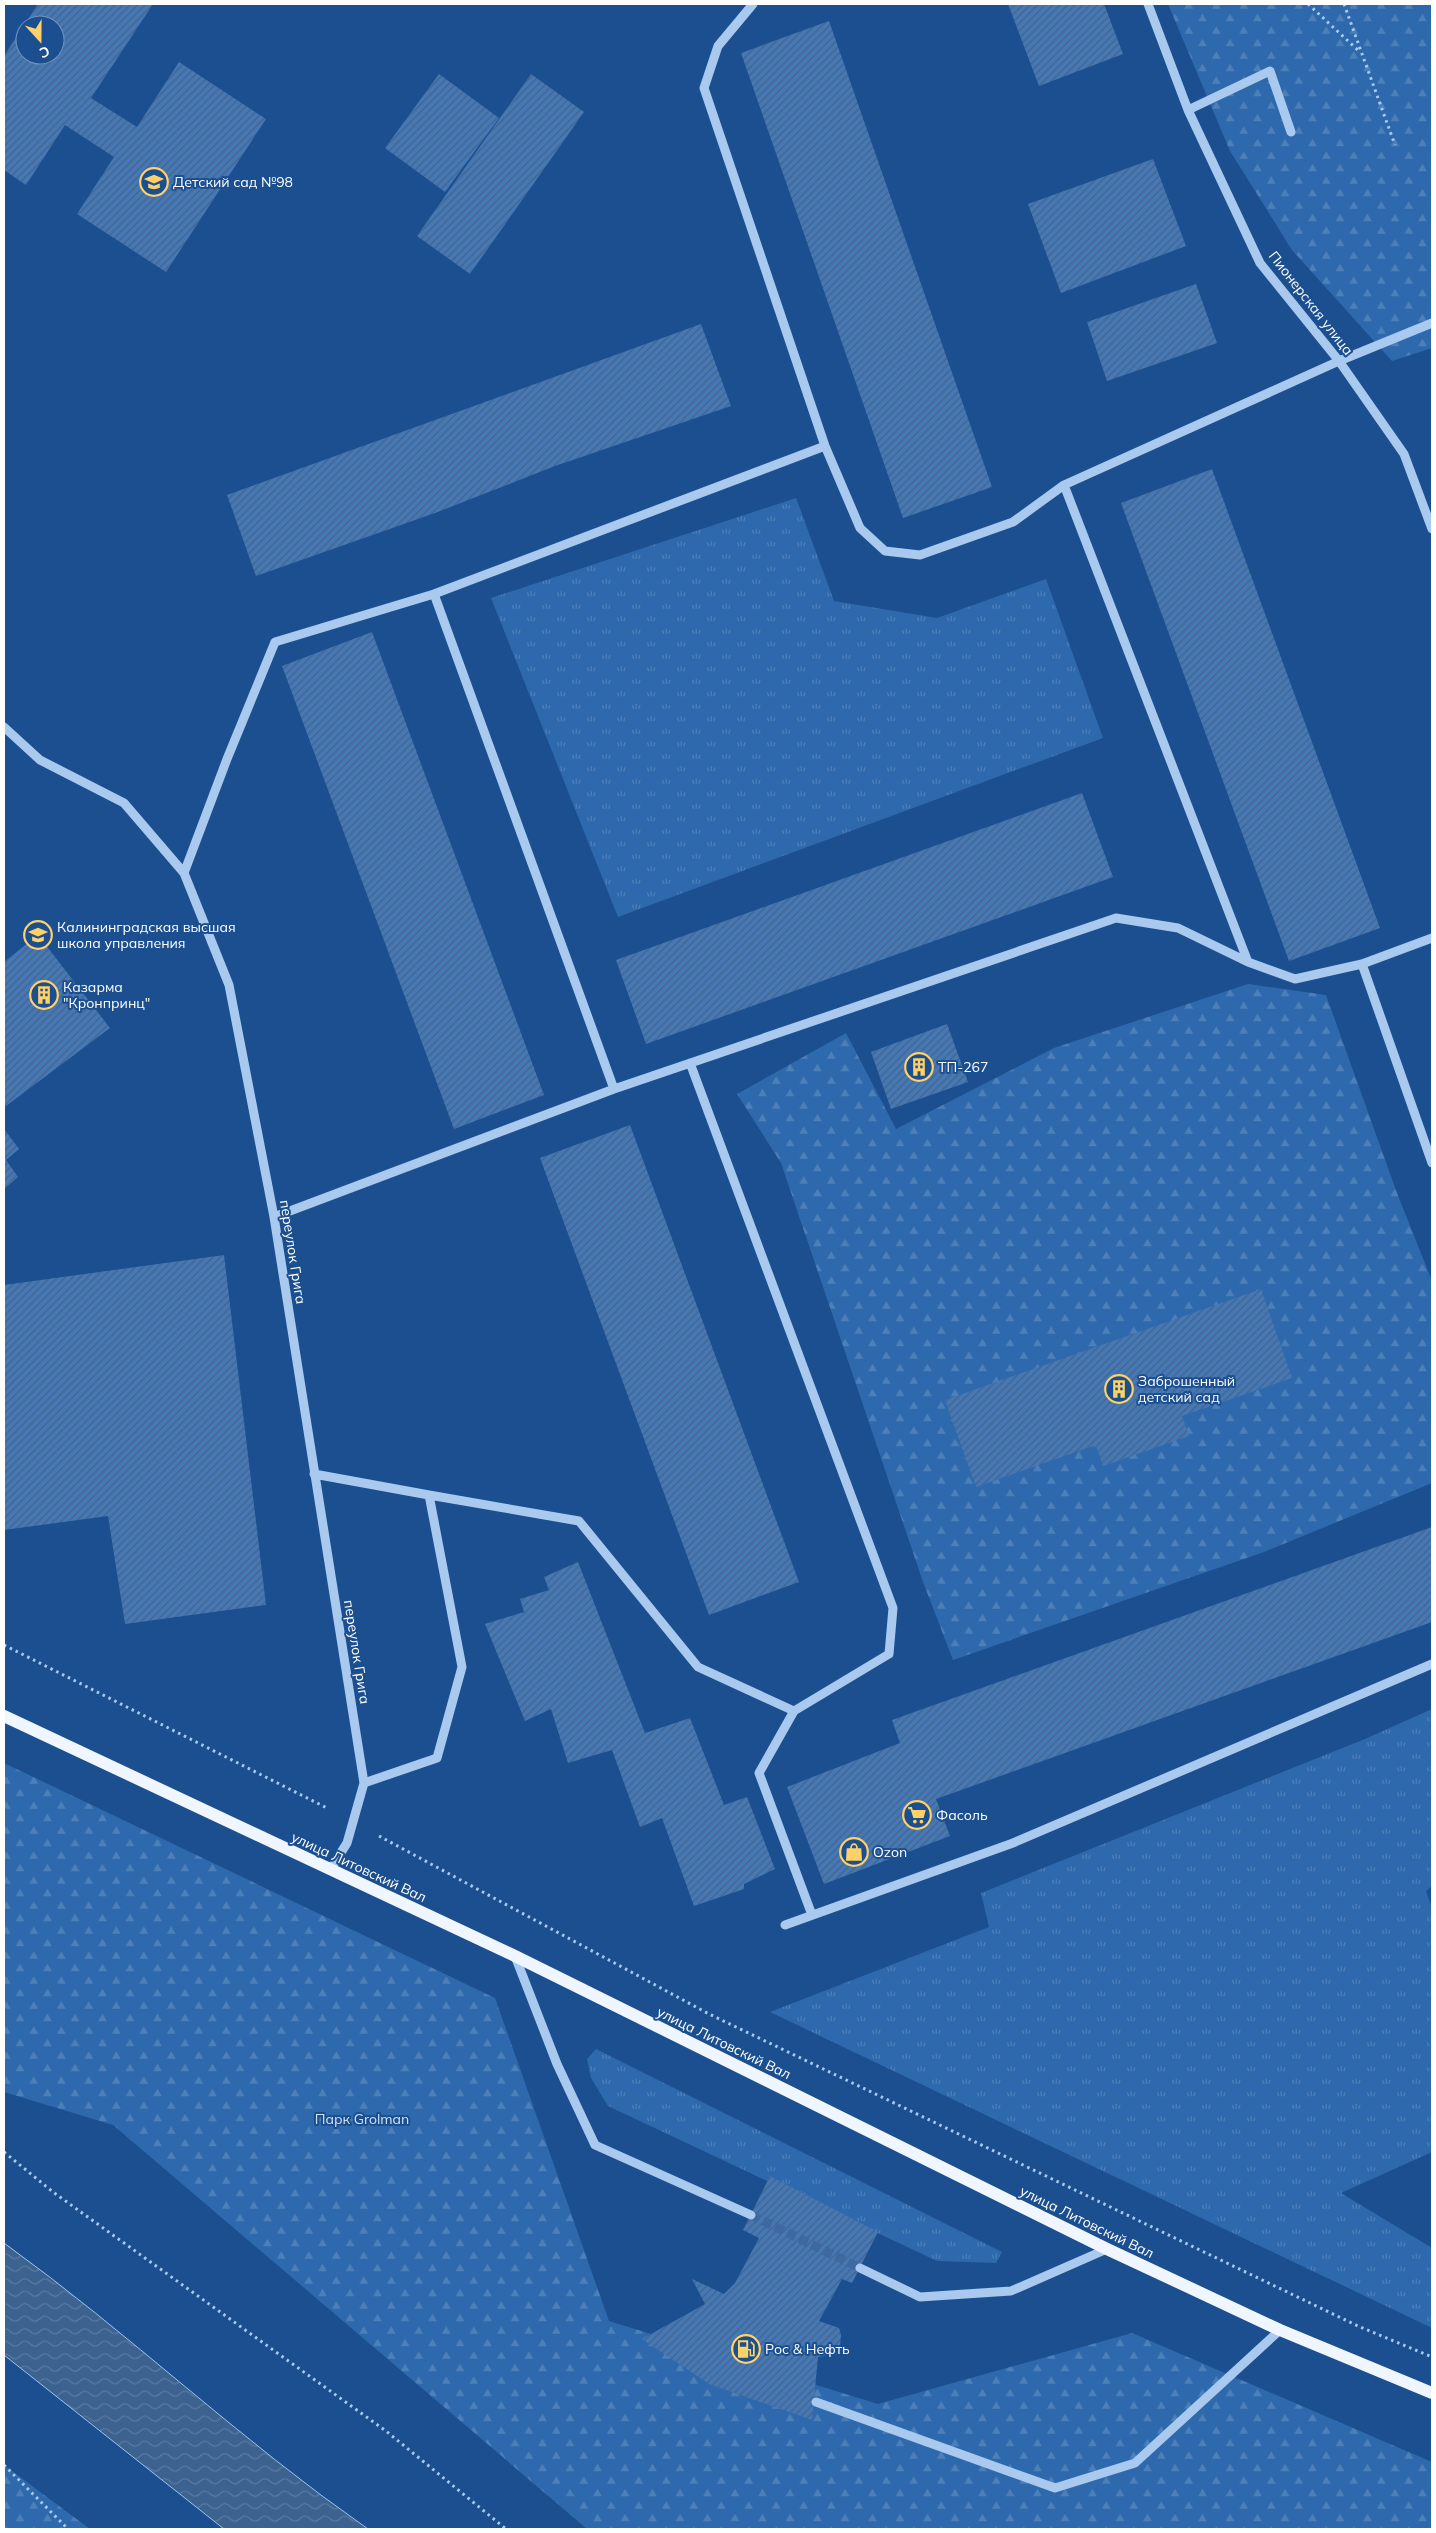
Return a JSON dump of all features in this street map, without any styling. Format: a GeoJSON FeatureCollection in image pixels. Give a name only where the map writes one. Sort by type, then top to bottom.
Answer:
{"type":"FeatureCollection","features":[{"type":"Feature","properties":{"kind":"main road","name":"улица Литовский Вал"},"geometry":{"type":"LineString","coordinates":[[4,1716],[515,1956],[1107,2249],[1280,2330],[1432,2394]]}},
{"type":"Feature","properties":{"kind":"street"},"geometry":{"type":"LineString","coordinates":[[753,4],[718,46],[704,88],[825,446],[860,528],[885,551],[920,554],[1013,522],[1064,485],[1339,361],[1432,323]]}},
{"type":"Feature","properties":{"kind":"street","name":"Пионерская улица"},"geometry":{"type":"LineString","coordinates":[[1148,4],[1188,110],[1260,262],[1339,361],[1404,454],[1432,529]]}},
{"type":"Feature","properties":{"kind":"street"},"geometry":{"type":"LineString","coordinates":[[1188,110],[1270,71],[1291,132]]}},
{"type":"Feature","properties":{"kind":"street"},"geometry":{"type":"LineString","coordinates":[[184,873],[275,642],[434,594],[825,446]]}},
{"type":"Feature","properties":{"kind":"street"},"geometry":{"type":"LineString","coordinates":[[1064,485],[1248,962]]}},
{"type":"Feature","properties":{"kind":"street"},"geometry":{"type":"LineString","coordinates":[[434,594],[614,1089]]}},
{"type":"Feature","properties":{"kind":"street","name":"переулок Грига"},"geometry":{"type":"LineString","coordinates":[[4,727],[40,760],[124,803],[184,873],[229,985],[274,1217],[364,1783],[347,1843],[330,1870]]}},
{"type":"Feature","properties":{"kind":"street"},"geometry":{"type":"LineString","coordinates":[[274,1217],[614,1089],[1116,918],[1178,928],[1248,962],[1295,979],[1362,964],[1432,938]]}},
{"type":"Feature","properties":{"kind":"street"},"geometry":{"type":"LineString","coordinates":[[1362,964],[1432,1163]]}},
{"type":"Feature","properties":{"kind":"street"},"geometry":{"type":"LineString","coordinates":[[690,1063],[893,1608],[890,1654],[794,1711],[759,1773],[812,1915]]}},
{"type":"Feature","properties":{"kind":"street"},"geometry":{"type":"LineString","coordinates":[[314,1474],[579,1520],[698,1667],[794,1711]]}},
{"type":"Feature","properties":{"kind":"street"},"geometry":{"type":"LineString","coordinates":[[364,1783],[437,1758],[462,1666],[429,1495]]}},
{"type":"Feature","properties":{"kind":"street"},"geometry":{"type":"LineString","coordinates":[[785,1925],[1013,1843],[1432,1664]]}},
{"type":"Feature","properties":{"kind":"street"},"geometry":{"type":"LineString","coordinates":[[515,1956],[557,2064],[595,2145],[751,2215]]}},
{"type":"Feature","properties":{"kind":"street"},"geometry":{"type":"LineString","coordinates":[[860,2268],[920,2297],[1011,2291],[1107,2249]]}},
{"type":"Feature","properties":{"kind":"street"},"geometry":{"type":"LineString","coordinates":[[816,2402],[1054,2488],[1135,2463],[1280,2330]]}},
{"type":"Feature","properties":{"kind":"path"},"geometry":{"type":"LineString","coordinates":[[1308,4],[1361,53]]}},
{"type":"Feature","properties":{"kind":"path"},"geometry":{"type":"LineString","coordinates":[[1344,4],[1395,145]]}},
{"type":"Feature","properties":{"kind":"path"},"geometry":{"type":"LineString","coordinates":[[4,1645],[353,1822],[709,2014],[1360,2327],[1432,2357]]}},
{"type":"Feature","properties":{"kind":"path"},"geometry":{"type":"LineString","coordinates":[[4,2152],[53,2192],[386,2431],[506,2529]]}},
{"type":"Feature","properties":{"kind":"path"},"geometry":{"type":"LineString","coordinates":[[4,2465],[68,2529]]}},
{"type":"Feature","properties":{"kind":"green space"},"geometry":{"type":"Polygon","coordinates":[[[1168,4],[1432,4],[1432,348],[1392,361],[1292,250],[1230,151],[1168,4]]]}},
{"type":"Feature","properties":{"kind":"green space"},"geometry":{"type":"Polygon","coordinates":[[[796,498],[834,601],[937,618],[1046,579],[1103,738],[618,917],[491,598],[796,498]]]}},
{"type":"Feature","properties":{"kind":"green space"},"geometry":{"type":"Polygon","coordinates":[[[1248,984],[1326,995],[1397,1193],[1432,1281],[1432,1483],[1264,1552],[953,1660],[923,1582],[781,1163],[737,1094],[846,1033],[896,1129],[1054,1048],[1248,984]]]}},
{"type":"Feature","properties":{"kind":"green space"},"geometry":{"type":"Polygon","coordinates":[[[1432,1709],[1432,1886],[1426,1891],[1432,1908],[1432,2152],[1341,2193],[1432,2248],[1432,2328],[770,2012],[989,1927],[981,1893],[1365,1739],[1432,1709]]]}},
{"type":"Feature","properties":{"kind":"green space","name":"Парк Grolman"},"geometry":{"type":"Polygon","coordinates":[[[4,1763],[495,1998],[609,2321],[878,2404],[1132,2333],[1432,2462],[1432,2529],[587,2529],[113,2125],[4,2092],[4,1763]]]}},
{"type":"Feature","properties":{"kind":"green space"},"geometry":{"type":"Polygon","coordinates":[[[596,2049],[1002,2252],[996,2263],[937,2261],[608,2106],[591,2078],[587,2059],[596,2049]]]}},
{"type":"Feature","properties":{"kind":"green space"},"geometry":{"type":"Polygon","coordinates":[[[4,2465],[90,2529],[4,2529],[4,2465]]]}},
{"type":"Feature","properties":{"kind":"water"},"geometry":{"type":"Polygon","coordinates":[[[4,2243],[96,2313],[275,2460],[368,2529],[224,2529],[4,2355],[4,2243]]]}},
{"type":"Feature","properties":{"kind":"building","name":"Детский сад №98"},"geometry":{"type":"Polygon","coordinates":[[[38,4],[153,4],[91,98],[137,127],[179,62],[266,119],[166,272],[77,214],[114,157],[65,125],[26,185],[4,170],[4,56],[15,39],[15,65],[65,65],[65,15],[31,15],[38,4]]]}},
{"type":"Feature","properties":{"kind":"building"},"geometry":{"type":"Polygon","coordinates":[[[1008,4],[1104,4],[1123,54],[1039,86],[1008,4]]]}},
{"type":"Feature","properties":{"kind":"building"},"geometry":{"type":"Polygon","coordinates":[[[829,21],[992,487],[903,518],[741,53],[829,21]]]}},
{"type":"Feature","properties":{"kind":"building"},"geometry":{"type":"Polygon","coordinates":[[[439,74],[499,118],[445,192],[385,148],[439,74]]]}},
{"type":"Feature","properties":{"kind":"building"},"geometry":{"type":"Polygon","coordinates":[[[531,74],[584,112],[470,274],[417,236],[531,74]]]}},
{"type":"Feature","properties":{"kind":"building"},"geometry":{"type":"Polygon","coordinates":[[[1153,159],[1186,246],[1061,293],[1028,204],[1153,159]]]}},
{"type":"Feature","properties":{"kind":"building"},"geometry":{"type":"Polygon","coordinates":[[[1196,284],[1217,343],[1107,381],[1087,322],[1196,284]]]}},
{"type":"Feature","properties":{"kind":"building"},"geometry":{"type":"Polygon","coordinates":[[[701,324],[731,406],[555,466],[435,513],[256,576],[227,495],[701,324]]]}},
{"type":"Feature","properties":{"kind":"building"},"geometry":{"type":"Polygon","coordinates":[[[1212,469],[1380,928],[1289,961],[1121,503],[1212,469]]]}},
{"type":"Feature","properties":{"kind":"building"},"geometry":{"type":"Polygon","coordinates":[[[372,632],[544,1095],[454,1129],[282,666],[372,632]]]}},
{"type":"Feature","properties":{"kind":"building"},"geometry":{"type":"Polygon","coordinates":[[[1082,793],[1113,877],[646,1044],[616,960],[1082,793]]]}},
{"type":"Feature","properties":{"kind":"building","name":"Казарма \"Кронпринц\""},"geometry":{"type":"Polygon","coordinates":[[[38,935],[110,1028],[6,1106],[4,1104],[4,962],[38,935]]]}},
{"type":"Feature","properties":{"kind":"building","name":"ТП-267"},"geometry":{"type":"Polygon","coordinates":[[[947,1024],[968,1082],[891,1109],[871,1052],[947,1024]]]}},
{"type":"Feature","properties":{"kind":"building"},"geometry":{"type":"Polygon","coordinates":[[[630,1125],[799,1582],[709,1615],[540,1158],[630,1125]]]}},
{"type":"Feature","properties":{"kind":"building"},"geometry":{"type":"Polygon","coordinates":[[[4,1129],[19,1149],[6,1160],[18,1177],[4,1189],[4,1129]]]}},
{"type":"Feature","properties":{"kind":"building"},"geometry":{"type":"Polygon","coordinates":[[[224,1255],[266,1605],[125,1624],[108,1516],[4,1530],[4,1285],[224,1255]]]}},
{"type":"Feature","properties":{"kind":"building","name":"Заброшенный детский сад"},"geometry":{"type":"Polygon","coordinates":[[[1261,1289],[1292,1378],[1182,1416],[1189,1436],[1103,1466],[1096,1445],[976,1487],[945,1400],[1261,1289]]]}},
{"type":"Feature","properties":{"kind":"building"},"geometry":{"type":"Polygon","coordinates":[[[1432,1527],[1432,1622],[936,1799],[950,1836],[824,1884],[787,1787],[900,1743],[892,1720],[1432,1527]]]}},
{"type":"Feature","properties":{"kind":"building"},"geometry":{"type":"Polygon","coordinates":[[[578,1562],[645,1733],[690,1718],[724,1805],[747,1797],[775,1869],[744,1884],[744,1889],[694,1906],[662,1818],[640,1827],[612,1750],[568,1763],[551,1709],[525,1721],[485,1624],[524,1612],[520,1599],[549,1590],[544,1577],[578,1562]]]}},
{"type":"Feature","properties":{"kind":"building"},"geometry":{"type":"Polygon","coordinates":[[[770,2176],[878,2232],[852,2283],[842,2279],[819,2321],[839,2328],[841,2335],[840,2347],[835,2354],[818,2357],[812,2420],[709,2384],[642,2339],[705,2304],[692,2279],[724,2294],[735,2283],[759,2238],[743,2230],[770,2176]]]}},
{"type":"Feature","properties":{"kind":"tunnel"},"geometry":{"type":"LineString","coordinates":[[751,2215],[860,2268]]}},
{"type":"Feature","properties":{"kind":"place","name":"Детский сад №98"},"geometry":{"type":"Point","coordinates":[154,182]}},
{"type":"Feature","properties":{"kind":"place","name":"Калининградская высшая школа управления"},"geometry":{"type":"Point","coordinates":[38,935]}},
{"type":"Feature","properties":{"kind":"place","name":"Казарма \"Кронпринц\""},"geometry":{"type":"Point","coordinates":[44,995]}},
{"type":"Feature","properties":{"kind":"place","name":"ТП-267"},"geometry":{"type":"Point","coordinates":[919,1067]}},
{"type":"Feature","properties":{"kind":"place","name":"Заброшенный детский сад"},"geometry":{"type":"Point","coordinates":[1119,1389]}},
{"type":"Feature","properties":{"kind":"place","name":"Фасоль"},"geometry":{"type":"Point","coordinates":[917,1815]}},
{"type":"Feature","properties":{"kind":"place","name":"Ozon"},"geometry":{"type":"Point","coordinates":[854,1852]}},
{"type":"Feature","properties":{"kind":"place","name":"Рос & Нефть"},"geometry":{"type":"Point","coordinates":[746,2349]}}]}
